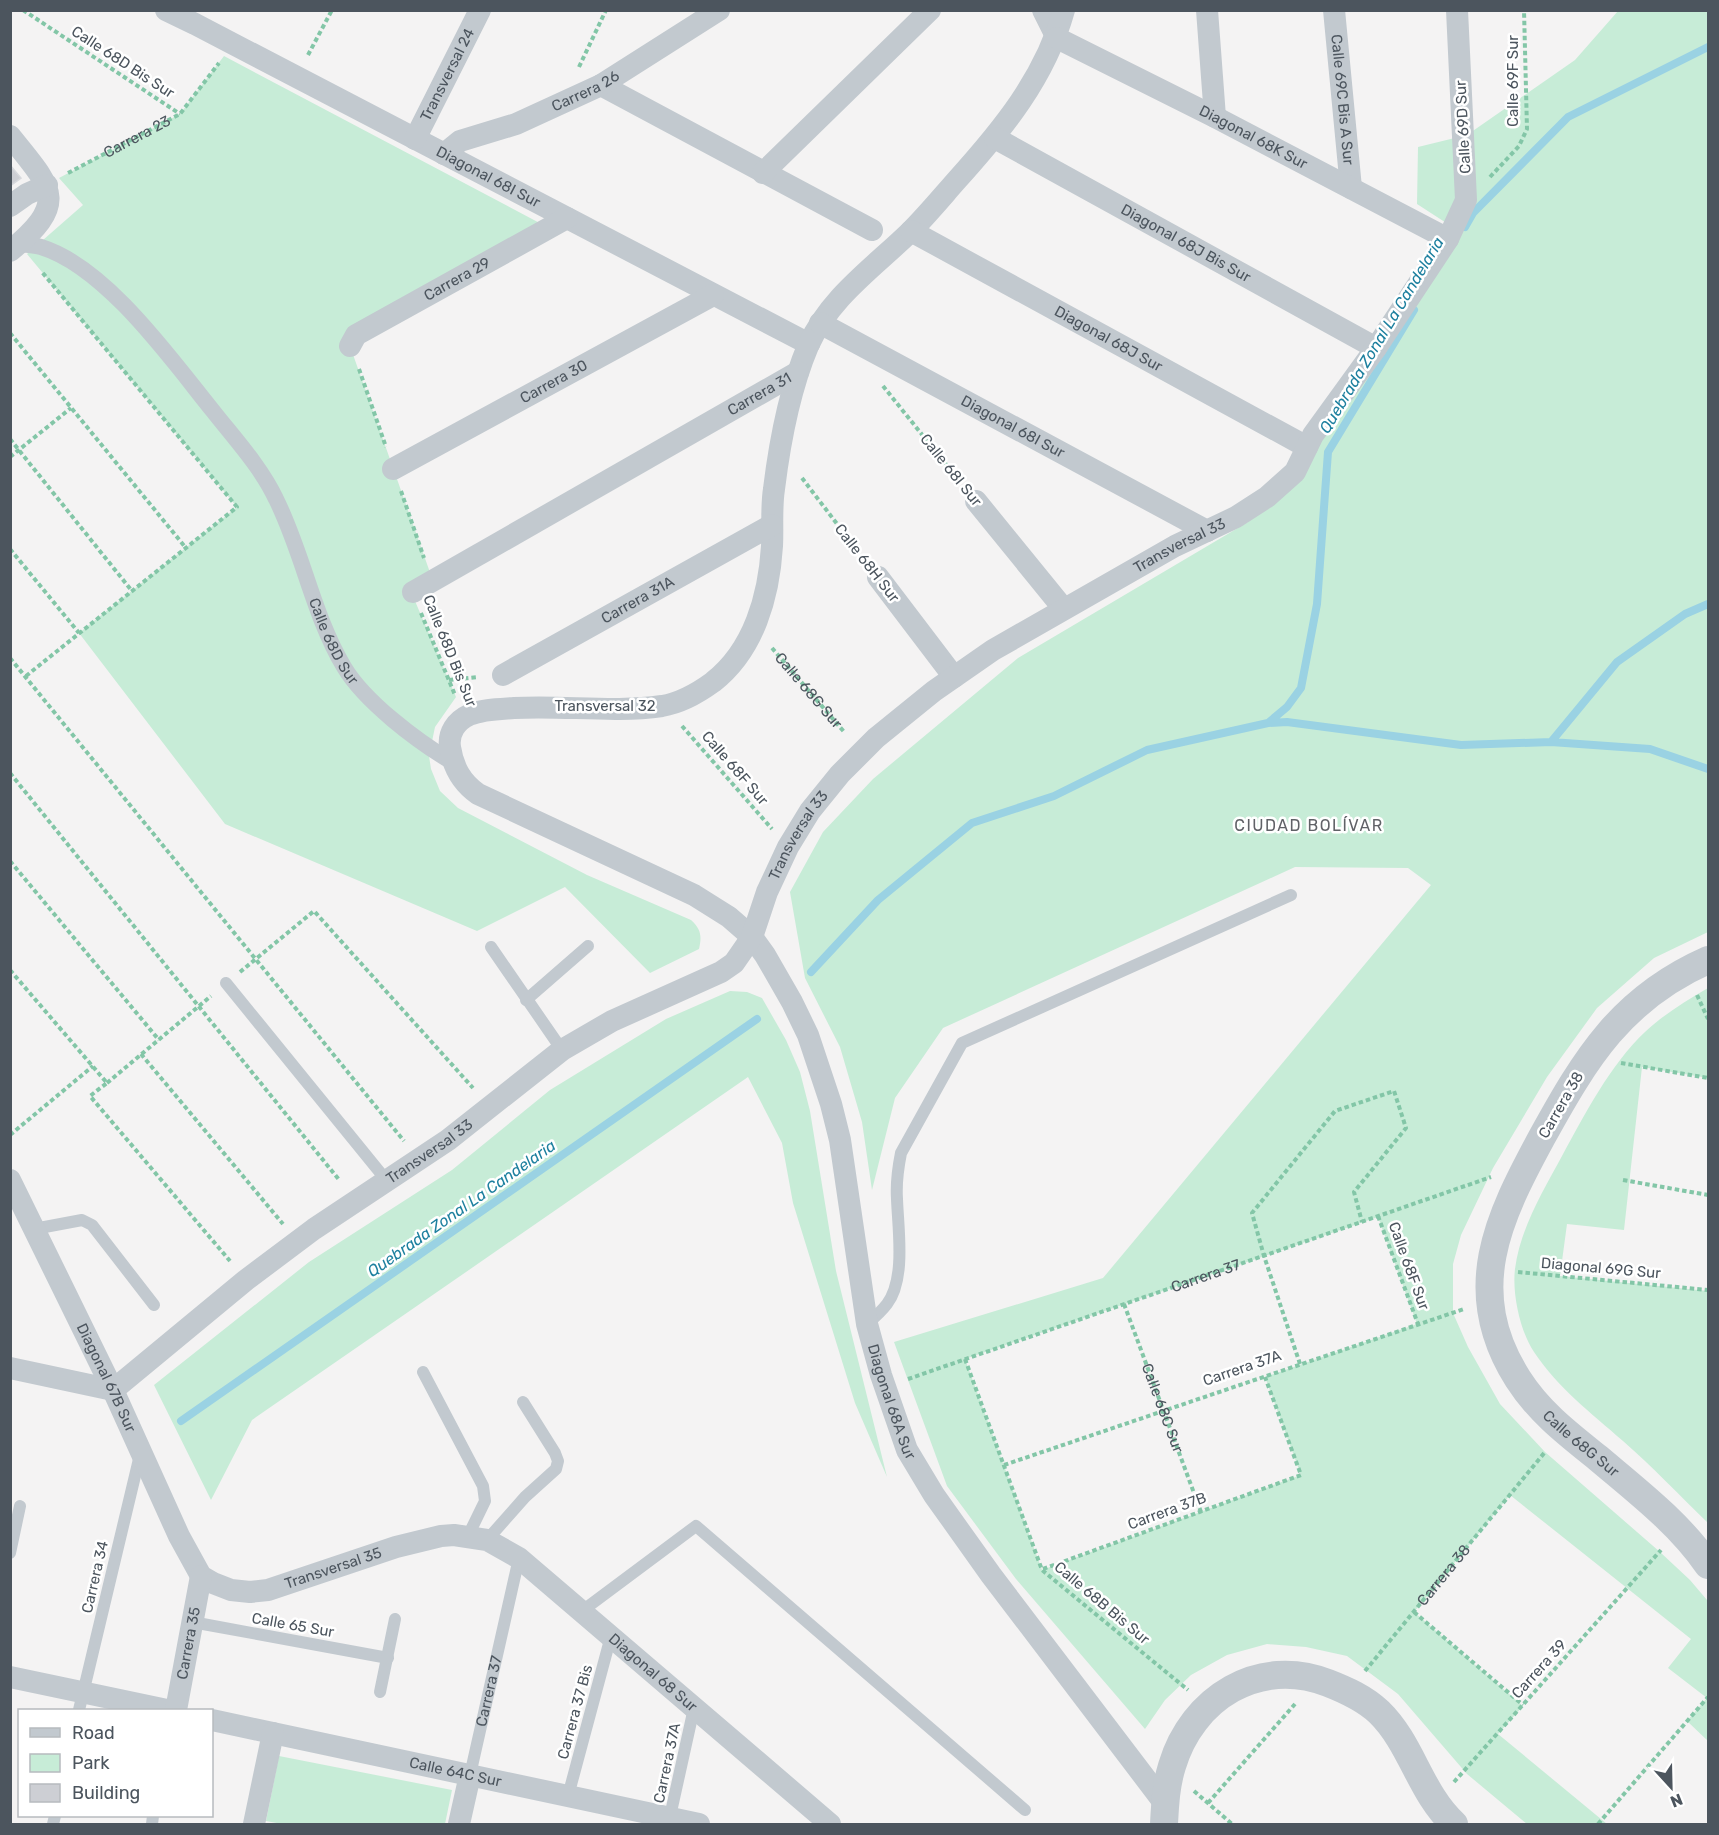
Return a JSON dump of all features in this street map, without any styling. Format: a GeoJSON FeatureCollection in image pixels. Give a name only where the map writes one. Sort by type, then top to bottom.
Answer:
{"type":"FeatureCollection","features":[{"type":"Feature","properties":{"kind":"street","name":"Diagonal 68I Sur"},"geometry":{"type":"LineString","coordinates":[[166,10],[809,344]]}},
{"type":"Feature","properties":{"kind":"street","name":"Transversal 24"},"geometry":{"type":"LineString","coordinates":[[415,139],[480,10]]}},
{"type":"Feature","properties":{"kind":"street","name":"Carrera 26"},"geometry":{"type":"LineString","coordinates":[[444,154],[460,141],[516,124],[560,106],[601,85],[719,10]]}},
{"type":"Feature","properties":{"kind":"street"},"geometry":{"type":"LineString","coordinates":[[763,173],[930,10]]}},
{"type":"Feature","properties":{"kind":"street"},"geometry":{"type":"LineString","coordinates":[[1043,10],[1057,38]]}},
{"type":"Feature","properties":{"kind":"street","name":"Carrera 31"},"geometry":{"type":"LineString","coordinates":[[413,592],[798,372],[820,323],[852,284],[911,231],[995,138],[1040,70],[1057,38],[1064,10]]}},
{"type":"Feature","properties":{"kind":"street"},"geometry":{"type":"LineString","coordinates":[[1207,10],[1215,117]]}},
{"type":"Feature","properties":{"kind":"street","name":"Calle 69C Bis A Sur"},"geometry":{"type":"LineString","coordinates":[[1334,10],[1352,188]]}},
{"type":"Feature","properties":{"kind":"street","name":"Calle 69D Sur"},"geometry":{"type":"LineString","coordinates":[[1448,239],[1466,200],[1457,10]]}},
{"type":"Feature","properties":{"kind":"street","name":"Diagonal 68K Sur"},"geometry":{"type":"LineString","coordinates":[[1057,38],[1215,117],[1448,239]]}},
{"type":"Feature","properties":{"kind":"street"},"geometry":{"type":"LineString","coordinates":[[601,85],[872,230]]}},
{"type":"Feature","properties":{"kind":"street"},"geometry":{"type":"LineString","coordinates":[[10,136],[42,176],[47,185],[49,202],[47,212],[34,229],[15,247]]}},
{"type":"Feature","properties":{"kind":"street","name":"Diagonal 68J Bis Sur"},"geometry":{"type":"LineString","coordinates":[[995,138],[1376,348]]}},
{"type":"Feature","properties":{"kind":"street"},"geometry":{"type":"LineString","coordinates":[[10,206],[27,194],[47,185]]}},
{"type":"Feature","properties":{"kind":"street","name":"Carrera 29"},"geometry":{"type":"LineString","coordinates":[[350,346],[356,335],[567,218]]}},
{"type":"Feature","properties":{"kind":"street","name":"Diagonal 68J Sur"},"geometry":{"type":"LineString","coordinates":[[911,231],[1307,447]]}},
{"type":"Feature","properties":{"kind":"street","name":"Transversal 33"},"geometry":{"type":"LineString","coordinates":[[112,1390],[246,1280],[297,1242],[419,1160],[562,1050],[612,1021],[721,972],[734,963],[752,938],[767,892],[788,847],[810,811],[840,774],[909,711],[993,650],[1063,608],[1236,517],[1267,497],[1295,472],[1313,435],[1376,348],[1448,239]]}},
{"type":"Feature","properties":{"kind":"street","name":"Calle 68D Sur"},"geometry":{"type":"LineString","coordinates":[[15,247],[41,247],[91,275],[112,292],[170,356],[253,462],[275,496],[299,553],[327,634],[345,669],[373,702],[432,750],[452,762],[467,786],[487,799],[694,895],[729,917],[752,938]]}},
{"type":"Feature","properties":{"kind":"street","name":"Carrera 30"},"geometry":{"type":"LineString","coordinates":[[393,469],[713,295]]}},
{"type":"Feature","properties":{"kind":"street","name":"Diagonal 68I Sur"},"geometry":{"type":"LineString","coordinates":[[820,323],[1207,531]]}},
{"type":"Feature","properties":{"kind":"street","name":"Transversal 32"},"geometry":{"type":"LineString","coordinates":[[465,718],[485,711],[512,708],[664,705],[697,693],[726,672],[737,658],[754,627],[767,587],[773,493],[779,449],[798,372]]}},
{"type":"Feature","properties":{"kind":"street","name":"Calle 68I Sur"},"geometry":{"type":"LineString","coordinates":[[976,501],[1063,608]]}},
{"type":"Feature","properties":{"kind":"street","name":"Carrera 31A"},"geometry":{"type":"LineString","coordinates":[[503,675],[772,525]]}},
{"type":"Feature","properties":{"kind":"street","name":"Calle 68H Sur"},"geometry":{"type":"LineString","coordinates":[[878,577],[954,677]]}},
{"type":"Feature","properties":{"kind":"street"},"geometry":{"type":"LineString","coordinates":[[452,762],[449,741],[452,730],[465,718]]}},
{"type":"Feature","properties":{"kind":"street","name":"Diagonal 68A Sur"},"geometry":{"type":"LineString","coordinates":[[752,938],[775,970],[792,1002],[811,1043],[831,1104],[840,1140],[867,1324],[885,1387],[907,1450],[934,1495],[1165,1814]]}},
{"type":"Feature","properties":{"kind":"street","name":"Carrera 38"},"geometry":{"type":"LineString","coordinates":[[1490,1300],[1494,1244],[1500,1223],[1527,1164],[1570,1085],[1614,1026],[1655,989],[1684,970],[1708,960]]}},
{"type":"Feature","properties":{"kind":"street","name":"Diagonal 67B Sur"},"geometry":{"type":"LineString","coordinates":[[10,1180],[141,1451],[179,1536],[201,1576]]}},
{"type":"Feature","properties":{"kind":"street","name":"Calle 68G Sur"},"geometry":{"type":"LineString","coordinates":[[1490,1300],[1498,1337],[1518,1378],[1546,1415],[1633,1487],[1680,1530],[1708,1564]]}},
{"type":"Feature","properties":{"kind":"street"},"geometry":{"type":"LineString","coordinates":[[10,1368],[112,1390]]}},
{"type":"Feature","properties":{"kind":"street","name":"Transversal 35"},"geometry":{"type":"LineString","coordinates":[[201,1576],[231,1590],[250,1592],[268,1590],[396,1547],[441,1536],[477,1538]]}},
{"type":"Feature","properties":{"kind":"street","name":"Diagonal 68 Sur"},"geometry":{"type":"LineString","coordinates":[[477,1538],[519,1558],[694,1708],[816,1821]]}},
{"type":"Feature","properties":{"kind":"street","name":"Carrera 35"},"geometry":{"type":"LineString","coordinates":[[176,1709],[201,1576]]}},
{"type":"Feature","properties":{"kind":"street"},"geometry":{"type":"LineString","coordinates":[[1165,1814],[1171,1770],[1179,1746],[1190,1728],[1221,1694],[1241,1682],[1284,1674],[1310,1677],[1348,1691],[1378,1711],[1392,1726],[1436,1802],[1454,1824]]}},
{"type":"Feature","properties":{"kind":"street"},"geometry":{"type":"LineString","coordinates":[[10,1677],[81,1701],[157,1709]]}},
{"type":"Feature","properties":{"kind":"street","name":"Calle 64C Sur"},"geometry":{"type":"LineString","coordinates":[[213,1720],[568,1796],[669,1821],[699,1824]]}},
{"type":"Feature","properties":{"kind":"street"},"geometry":{"type":"LineString","coordinates":[[254,1824],[273,1733]]}},
{"type":"Feature","properties":{"kind":"street","name":"Carrera 37"},"geometry":{"type":"LineString","coordinates":[[459,1824],[470,1775]]}},
{"type":"Feature","properties":{"kind":"lane"},"geometry":{"type":"LineString","coordinates":[[867,1324],[887,1304],[894,1290],[899,1245],[897,1197],[901,1153],[962,1043],[1291,896]]}},
{"type":"Feature","properties":{"kind":"lane"},"geometry":{"type":"LineString","coordinates":[[526,1000],[588,946]]}},
{"type":"Feature","properties":{"kind":"lane"},"geometry":{"type":"LineString","coordinates":[[491,947],[562,1050]]}},
{"type":"Feature","properties":{"kind":"lane"},"geometry":{"type":"LineString","coordinates":[[226,983],[387,1181]]}},
{"type":"Feature","properties":{"kind":"lane"},"geometry":{"type":"LineString","coordinates":[[34,1229],[82,1220],[92,1225],[154,1305]]}},
{"type":"Feature","properties":{"kind":"lane"},"geometry":{"type":"LineString","coordinates":[[423,1372],[483,1486],[485,1501],[477,1538]]}},
{"type":"Feature","properties":{"kind":"lane"},"geometry":{"type":"LineString","coordinates":[[477,1538],[556,1469],[558,1461],[523,1402]]}},
{"type":"Feature","properties":{"kind":"lane","name":"Carrera 34"},"geometry":{"type":"LineString","coordinates":[[81,1701],[141,1451]]}},
{"type":"Feature","properties":{"kind":"lane"},"geometry":{"type":"LineString","coordinates":[[10,1553],[20,1506]]}},
{"type":"Feature","properties":{"kind":"lane"},"geometry":{"type":"LineString","coordinates":[[582,1611],[696,1527],[1024,1810]]}},
{"type":"Feature","properties":{"kind":"lane","name":"Carrera 37"},"geometry":{"type":"LineString","coordinates":[[470,1775],[519,1558]]}},
{"type":"Feature","properties":{"kind":"lane"},"geometry":{"type":"LineString","coordinates":[[380,1692],[395,1619]]}},
{"type":"Feature","properties":{"kind":"lane","name":"Calle 65 Sur"},"geometry":{"type":"LineString","coordinates":[[192,1622],[388,1658]]}},
{"type":"Feature","properties":{"kind":"lane","name":"Carrera 37 Bis"},"geometry":{"type":"LineString","coordinates":[[568,1796],[611,1636]]}},
{"type":"Feature","properties":{"kind":"lane","name":"Carrera 37A"},"geometry":{"type":"LineString","coordinates":[[669,1821],[694,1708]]}},
{"type":"Feature","properties":{"kind":"path","name":"Calle 68D Bis Sur"},"geometry":{"type":"LineString","coordinates":[[23,10],[180,114]]}},
{"type":"Feature","properties":{"kind":"path"},"geometry":{"type":"LineString","coordinates":[[297,77],[332,10]]}},
{"type":"Feature","properties":{"kind":"path"},"geometry":{"type":"LineString","coordinates":[[560,106],[606,10]]}},
{"type":"Feature","properties":{"kind":"path","name":"Calle 69F Sur"},"geometry":{"type":"LineString","coordinates":[[1466,200],[1519,146],[1527,129],[1524,10]]}},
{"type":"Feature","properties":{"kind":"path","name":"Carrera 23"},"geometry":{"type":"LineString","coordinates":[[47,185],[180,114],[233,44]]}},
{"type":"Feature","properties":{"kind":"path"},"geometry":{"type":"LineString","coordinates":[[15,247],[237,507],[26,676]]}},
{"type":"Feature","properties":{"kind":"path"},"geometry":{"type":"LineString","coordinates":[[10,333],[186,548]]}},
{"type":"Feature","properties":{"kind":"path","name":"Calle 68I Sur"},"geometry":{"type":"LineString","coordinates":[[882,386],[976,501]]}},
{"type":"Feature","properties":{"kind":"path"},"geometry":{"type":"LineString","coordinates":[[10,457],[71,408]]}},
{"type":"Feature","properties":{"kind":"path"},"geometry":{"type":"LineString","coordinates":[[10,439],[132,591]]}},
{"type":"Feature","properties":{"kind":"path","name":"Calle 68H Sur"},"geometry":{"type":"LineString","coordinates":[[779,449],[878,577]]}},
{"type":"Feature","properties":{"kind":"path"},"geometry":{"type":"LineString","coordinates":[[10,549],[79,633]]}},
{"type":"Feature","properties":{"kind":"path","name":"Calle 68D Bis Sur"},"geometry":{"type":"LineString","coordinates":[[413,592],[465,718]]}},
{"type":"Feature","properties":{"kind":"path","name":"Calle 68G Sur"},"geometry":{"type":"LineString","coordinates":[[754,627],[862,752]]}},
{"type":"Feature","properties":{"kind":"path"},"geometry":{"type":"LineString","coordinates":[[10,658],[419,1160]]}},
{"type":"Feature","properties":{"kind":"path","name":"Calle 68F Sur"},"geometry":{"type":"LineString","coordinates":[[664,705],[788,847]]}},
{"type":"Feature","properties":{"kind":"path"},"geometry":{"type":"LineString","coordinates":[[10,773],[357,1201]]}},
{"type":"Feature","properties":{"kind":"path"},"geometry":{"type":"LineString","coordinates":[[10,861],[159,1040]]}},
{"type":"Feature","properties":{"kind":"path"},"geometry":{"type":"LineString","coordinates":[[314,911],[490,1107]]}},
{"type":"Feature","properties":{"kind":"path"},"geometry":{"type":"LineString","coordinates":[[10,970],[106,1083],[90,1096],[246,1280]]}},
{"type":"Feature","properties":{"kind":"path"},"geometry":{"type":"LineString","coordinates":[[141,1054],[297,1242]]}},
{"type":"Feature","properties":{"kind":"path"},"geometry":{"type":"LineString","coordinates":[[1588,1058],[1708,1078]]}},
{"type":"Feature","properties":{"kind":"path"},"geometry":{"type":"LineString","coordinates":[[10,1135],[93,1066]]}},
{"type":"Feature","properties":{"kind":"path"},"geometry":{"type":"LineString","coordinates":[[1300,1364],[1252,1213],[1335,1111],[1394,1091],[1406,1128],[1354,1192],[1362,1222]]}},
{"type":"Feature","properties":{"kind":"path","name":"Carrera 37"},"geometry":{"type":"LineString","coordinates":[[885,1387],[1527,1164]]}},
{"type":"Feature","properties":{"kind":"path"},"geometry":{"type":"LineString","coordinates":[[1623,1180],[1708,1196]]}},
{"type":"Feature","properties":{"kind":"path","name":"Calle 68F Sur"},"geometry":{"type":"LineString","coordinates":[[1378,1216],[1418,1324]]}},
{"type":"Feature","properties":{"kind":"path","name":"Diagonal 69G Sur"},"geometry":{"type":"LineString","coordinates":[[1491,1269],[1708,1290]]}},
{"type":"Feature","properties":{"kind":"path","name":"Carrera 37A"},"geometry":{"type":"LineString","coordinates":[[1004,1465],[1490,1300]]}},
{"type":"Feature","properties":{"kind":"path","name":"Calle 68C Sur"},"geometry":{"type":"LineString","coordinates":[[1124,1304],[1201,1512]]}},
{"type":"Feature","properties":{"kind":"path","name":"Calle 68B Bis Sur"},"geometry":{"type":"LineString","coordinates":[[965,1359],[1042,1570],[1208,1707]]}},
{"type":"Feature","properties":{"kind":"path","name":"Carrera 37B"},"geometry":{"type":"LineString","coordinates":[[1042,1570],[1301,1475],[1265,1377]]}},
{"type":"Feature","properties":{"kind":"path","name":"Carrera 38"},"geometry":{"type":"LineString","coordinates":[[1348,1691],[1563,1430]]}},
{"type":"Feature","properties":{"kind":"path","name":"Carrera 39"},"geometry":{"type":"LineString","coordinates":[[1436,1802],[1680,1530]]}},
{"type":"Feature","properties":{"kind":"path"},"geometry":{"type":"LineString","coordinates":[[1414,1612],[1523,1706]]}},
{"type":"Feature","properties":{"kind":"path"},"geometry":{"type":"LineString","coordinates":[[1208,1803],[1310,1677]]}},
{"type":"Feature","properties":{"kind":"path"},"geometry":{"type":"LineString","coordinates":[[1598,1824],[1708,1697]]}},
{"type":"Feature","properties":{"kind":"path"},"geometry":{"type":"LineString","coordinates":[[1171,1770],[1232,1824]]}},
{"type":"Feature","properties":{"kind":"green space"},"geometry":{"type":"Polygon","coordinates":[[[1618,11],[1708,11],[1708,932],[1654,958],[1597,1008],[1547,1077],[1493,1168],[1461,1235],[1453,1264],[1453,1313],[1468,1347],[1500,1404],[1545,1452],[1660,1552],[1690,1580],[1707,1600],[1708,1741],[1687,1721],[1707,1698],[1668,1668],[1691,1639],[1510,1495],[1414,1612],[1523,1706],[1498,1734],[1607,1824],[1527,1824],[1467,1774],[1398,1694],[1347,1656],[1306,1647],[1267,1644],[1227,1655],[1191,1675],[1165,1700],[1145,1729],[1016,1579],[947,1486],[894,1342],[1103,1278],[1431,885],[1408,868],[1295,867],[943,1028],[895,1098],[872,1190],[862,1122],[840,1047],[805,978],[790,892],[823,832],[873,779],[1018,658],[1248,522],[1454,228],[1417,204],[1418,147],[1467,135],[1575,60],[1618,11]],[[1378,1217],[965,1359],[1042,1570],[1301,1475],[1265,1377],[1417,1324],[1378,1217]]]}},
{"type":"Feature","properties":{"kind":"green space"},"geometry":{"type":"Polygon","coordinates":[[[224,56],[549,228],[350,346],[433,581],[412,594],[456,697],[435,727],[429,756],[431,769],[440,791],[458,808],[587,875],[691,920],[700,933],[699,949],[650,973],[565,887],[477,931],[225,824],[79,633],[237,507],[27,254],[83,205],[59,178],[180,114],[224,56]]]}},
{"type":"Feature","properties":{"kind":"green space"},"geometry":{"type":"Polygon","coordinates":[[[1708,988],[1708,1078],[1642,1067],[1624,1230],[1567,1224],[1560,1276],[1708,1291],[1708,1523],[1645,1461],[1576,1399],[1544,1365],[1529,1343],[1521,1323],[1514,1279],[1522,1239],[1533,1211],[1609,1075],[1632,1045],[1652,1025],[1708,988]]]}},
{"type":"Feature","properties":{"kind":"green space"},"geometry":{"type":"Polygon","coordinates":[[[730,991],[747,992],[762,998],[786,1040],[800,1072],[810,1111],[836,1271],[887,1477],[855,1403],[793,1203],[782,1143],[748,1077],[252,1420],[211,1500],[154,1385],[309,1262],[452,1170],[550,1090],[666,1019],[730,991]]]}},
{"type":"Feature","properties":{"kind":"green space"},"geometry":{"type":"Polygon","coordinates":[[[279,1756],[452,1790],[445,1824],[282,1824],[266,1821],[279,1756]]]}},
{"type":"Feature","properties":{"kind":"building"},"geometry":{"type":"Polygon","coordinates":[[[10,165],[21,178],[10,186],[10,165]]]}},
{"type":"Feature","properties":{"kind":"waterway","name":"Quebrada Zonal La Candelaria"},"geometry":{"type":"LineString","coordinates":[[1465,227],[1473,213],[1568,117],[1708,47]]}},
{"type":"Feature","properties":{"kind":"waterway","name":"Quebrada Zonal La Candelaria"},"geometry":{"type":"LineString","coordinates":[[811,972],[878,900],[972,823],[1054,796],[1147,750],[1268,723],[1287,707],[1301,688],[1317,604],[1328,452],[1414,310]]}},
{"type":"Feature","properties":{"kind":"waterway"},"geometry":{"type":"LineString","coordinates":[[1551,742],[1617,662],[1685,614],[1708,604]]}},
{"type":"Feature","properties":{"kind":"waterway"},"geometry":{"type":"LineString","coordinates":[[1268,723],[1287,722],[1461,745],[1551,742],[1650,749],[1708,769]]}},
{"type":"Feature","properties":{"kind":"waterway","name":"Quebrada Zonal La Candelaria"},"geometry":{"type":"LineString","coordinates":[[181,1421],[757,1019]]}},
{"type":"Feature","properties":{"kind":"district","name":"CIUDAD BOLÍVAR"},"geometry":{"type":"Point","coordinates":[1309,825]}}]}
